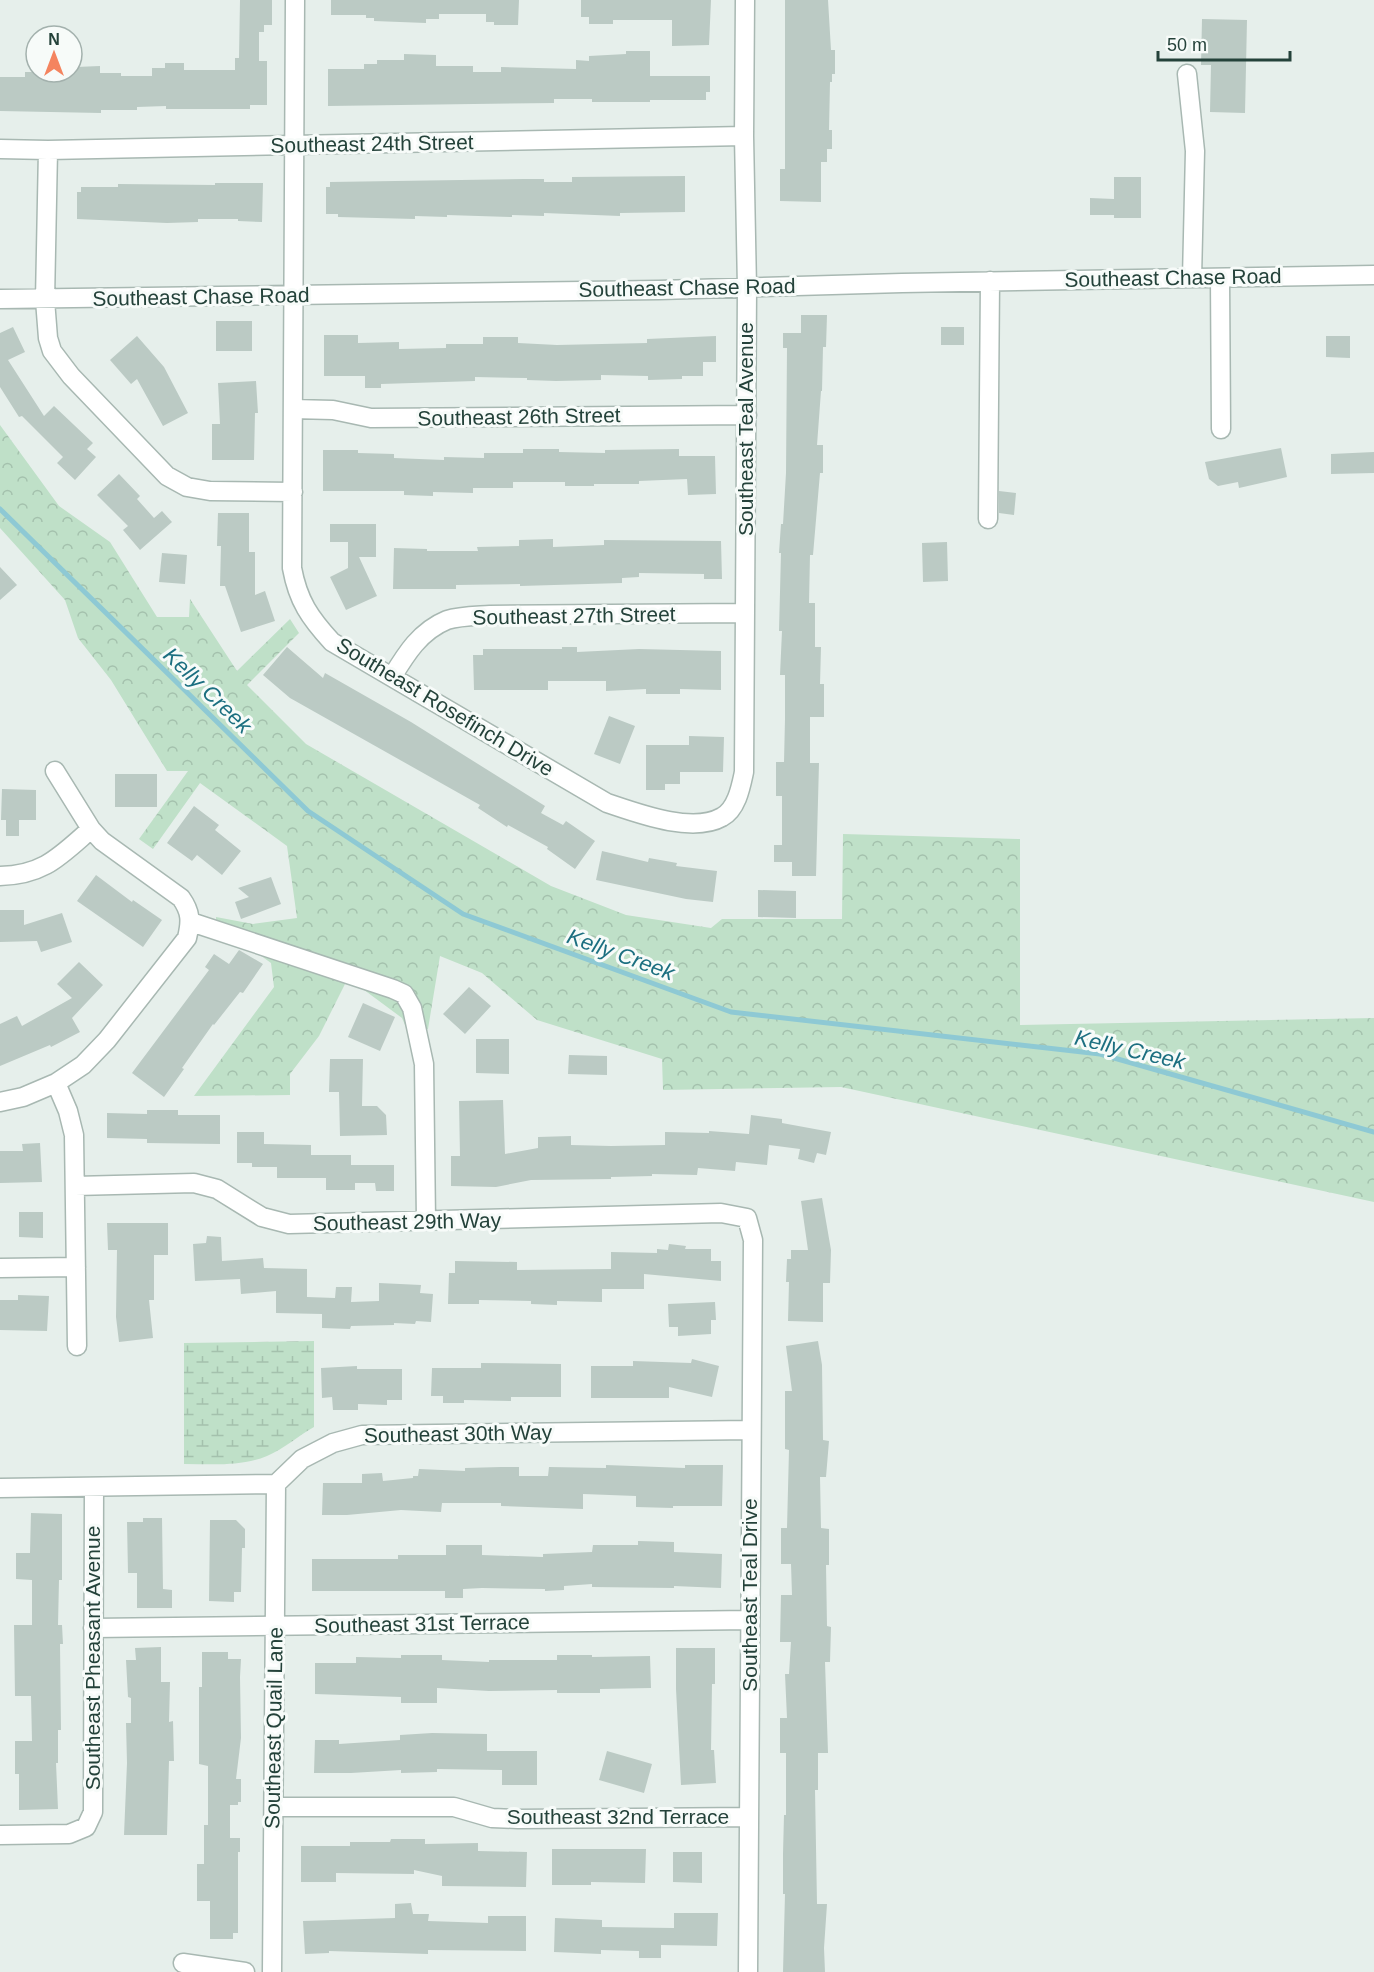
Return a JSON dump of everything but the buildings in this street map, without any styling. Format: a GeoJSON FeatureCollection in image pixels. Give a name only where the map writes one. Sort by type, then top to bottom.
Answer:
{"type":"FeatureCollection","features":[{"type":"Feature","properties":{"kind":"street","name":"Southeast Rosefinch Drive"},"geometry":{"type":"LineString","coordinates":[[295,0],[292,568],[296,588],[310,619],[332,642],[607,803],[649,817],[681,822],[705,823],[724,817]]}},
{"type":"Feature","properties":{"kind":"street","name":"Southeast Teal Avenue"},"geometry":{"type":"LineString","coordinates":[[724,817],[738,798],[744,771],[747,415],[745,0]]}},
{"type":"Feature","properties":{"kind":"street"},"geometry":{"type":"LineString","coordinates":[[1187,74],[1195,151],[1192,278]]}},
{"type":"Feature","properties":{"kind":"street","name":"Southeast 24th Street"},"geometry":{"type":"LineString","coordinates":[[0,149],[48,150],[744,136]]}},
{"type":"Feature","properties":{"kind":"street"},"geometry":{"type":"LineString","coordinates":[[48,150],[45,300],[48,338],[59,362],[166,476],[187,487],[210,491],[293,492]]}},
{"type":"Feature","properties":{"kind":"street","name":"Southeast Chase Road"},"geometry":{"type":"LineString","coordinates":[[0,299],[293,296],[1374,275]]}},
{"type":"Feature","properties":{"kind":"street"},"geometry":{"type":"LineString","coordinates":[[1220,278],[1221,429]]}},
{"type":"Feature","properties":{"kind":"street"},"geometry":{"type":"LineString","coordinates":[[988,519],[990,281]]}},
{"type":"Feature","properties":{"kind":"street","name":"Southeast 26th Street"},"geometry":{"type":"LineString","coordinates":[[293,410],[333,410],[371,418],[747,415]]}},
{"type":"Feature","properties":{"kind":"street","name":"Southeast 27th Street"},"geometry":{"type":"LineString","coordinates":[[392,677],[413,645],[429,631],[448,620],[490,615],[745,613]]}},
{"type":"Feature","properties":{"kind":"street"},"geometry":{"type":"LineString","coordinates":[[0,1102],[23,1097],[56,1083],[83,1065],[108,1041],[187,938],[190,922],[189,910],[181,898],[102,841],[91,829],[55,771]]}},
{"type":"Feature","properties":{"kind":"street"},"geometry":{"type":"LineString","coordinates":[[0,876],[24,873],[52,863],[91,829]]}},
{"type":"Feature","properties":{"kind":"street"},"geometry":{"type":"LineString","coordinates":[[190,922],[317,962],[393,988],[404,994],[412,1008],[424,1064],[426,1221]]}},
{"type":"Feature","properties":{"kind":"street"},"geometry":{"type":"LineString","coordinates":[[56,1083],[68,1111],[74,1135],[77,1346]]}},
{"type":"Feature","properties":{"kind":"street","name":"Southeast 29th Way"},"geometry":{"type":"LineString","coordinates":[[75,1186],[194,1183],[217,1189],[262,1217],[289,1224],[721,1213],[747,1218]]}},
{"type":"Feature","properties":{"kind":"street","name":"Southeast Teal Drive"},"geometry":{"type":"LineString","coordinates":[[747,1218],[753,1240],[748,1972]]}},
{"type":"Feature","properties":{"kind":"street"},"geometry":{"type":"LineString","coordinates":[[0,1268],[76,1267]]}},
{"type":"Feature","properties":{"kind":"street","name":"Southeast 30th Way"},"geometry":{"type":"LineString","coordinates":[[276,1484],[302,1459],[333,1443],[362,1435],[751,1430]]}},
{"type":"Feature","properties":{"kind":"street"},"geometry":{"type":"LineString","coordinates":[[0,1488],[276,1484]]}},
{"type":"Feature","properties":{"kind":"street","name":"Southeast Quail Lane"},"geometry":{"type":"LineString","coordinates":[[272,1972],[276,1484]]}},
{"type":"Feature","properties":{"kind":"street","name":"Southeast Pheasant Avenue"},"geometry":{"type":"LineString","coordinates":[[0,1834],[69,1834],[86,1827],[93,1812],[94,1487]]}},
{"type":"Feature","properties":{"kind":"street","name":"Southeast 31st Terrace"},"geometry":{"type":"LineString","coordinates":[[93,1628],[750,1620]]}},
{"type":"Feature","properties":{"kind":"street","name":"Southeast 32nd Terrace"},"geometry":{"type":"LineString","coordinates":[[274,1808],[445,1806],[492,1818],[518,1819],[749,1817]]}},
{"type":"Feature","properties":{"kind":"street"},"geometry":{"type":"LineString","coordinates":[[183,1963],[245,1972]]}},
{"type":"Feature","properties":{"kind":"green space"},"geometry":{"type":"Polygon","coordinates":[[[0,425],[59,506],[110,542],[157,617],[189,617],[190,599],[237,671],[290,619],[299,633],[247,685],[306,744],[551,886],[626,915],[711,928],[722,919],[842,919],[843,834],[1020,839],[1020,1025],[1374,1018],[1374,1202],[841,1087],[663,1090],[662,1059],[537,1020],[482,973],[440,956],[428,1029],[408,1032],[402,1018],[348,978],[319,1036],[290,1074],[290,1095],[194,1096],[274,987],[271,963],[216,923],[216,917],[253,924],[297,918],[287,846],[200,783],[153,849],[139,839],[188,771],[167,771],[111,680],[78,638],[65,600],[0,528],[0,425]]]}},
{"type":"Feature","properties":{"kind":"green space"},"geometry":{"type":"Polygon","coordinates":[[[314,1341],[314,1427],[279,1450],[257,1460],[226,1464],[184,1464],[184,1343],[314,1341]]]}},
{"type":"Feature","properties":{"kind":"waterway","name":"Kelly Creek"},"geometry":{"type":"LineString","coordinates":[[0,509],[308,811],[463,914],[731,1012],[1100,1054],[1374,1132]]}}]}
